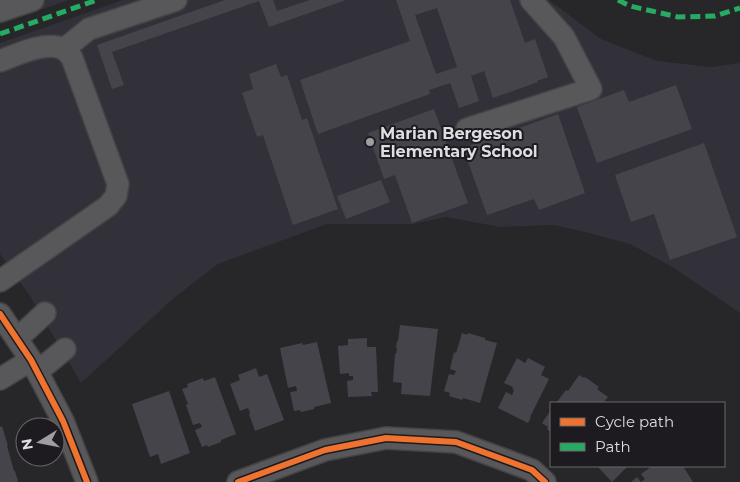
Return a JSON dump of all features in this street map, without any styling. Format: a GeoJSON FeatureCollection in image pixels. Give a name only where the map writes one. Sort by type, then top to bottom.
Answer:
{"type":"FeatureCollection","features":[{"type":"Feature","properties":{"kind":"street"},"geometry":{"type":"LineString","coordinates":[[0,12],[32,0]]}},
{"type":"Feature","properties":{"kind":"street"},"geometry":{"type":"LineString","coordinates":[[64,49],[89,29],[176,0]]}},
{"type":"Feature","properties":{"kind":"street"},"geometry":{"type":"LineString","coordinates":[[467,129],[591,89],[564,36],[531,0]]}},
{"type":"Feature","properties":{"kind":"street"},"geometry":{"type":"LineString","coordinates":[[0,61],[42,47],[53,46],[64,49],[72,58],[118,184],[116,196],[108,206],[0,281]]}},
{"type":"Feature","properties":{"kind":"street"},"geometry":{"type":"LineString","coordinates":[[17,339],[45,313]]}},
{"type":"Feature","properties":{"kind":"street"},"geometry":{"type":"LineString","coordinates":[[0,314],[34,366],[63,421],[87,482]]}},
{"type":"Feature","properties":{"kind":"street"},"geometry":{"type":"LineString","coordinates":[[0,379],[34,366],[65,349]]}},
{"type":"Feature","properties":{"kind":"street"},"geometry":{"type":"LineString","coordinates":[[238,482],[325,450],[386,438],[456,442],[532,470],[545,482]]}},
{"type":"Feature","properties":{"kind":"shaded area"},"geometry":{"type":"Polygon","coordinates":[[[0,0],[69,0],[0,24],[0,0]]]}},
{"type":"Feature","properties":{"kind":"shaded area","name":"Marian Bergeson Elementary School"},"geometry":{"type":"Polygon","coordinates":[[[123,0],[549,0],[601,39],[657,61],[711,67],[740,63],[740,313],[674,268],[630,244],[581,231],[553,225],[500,227],[446,217],[413,224],[327,224],[218,264],[175,297],[81,383],[30,296],[0,254],[0,43],[123,0]]]}},
{"type":"Feature","properties":{"kind":"building"},"geometry":{"type":"Polygon","coordinates":[[[225,0],[273,0],[277,11],[310,0],[346,0],[269,27],[259,1],[112,52],[124,85],[112,89],[97,45],[225,0]]]}},
{"type":"Feature","properties":{"kind":"building"},"geometry":{"type":"Polygon","coordinates":[[[396,0],[510,0],[525,43],[535,39],[548,77],[493,98],[484,71],[471,76],[479,101],[459,108],[450,83],[429,90],[430,94],[318,134],[300,80],[410,41],[396,0]],[[437,8],[415,15],[436,74],[457,67],[437,8]]]}},
{"type":"Feature","properties":{"kind":"building"},"geometry":{"type":"Polygon","coordinates":[[[276,64],[281,77],[287,75],[302,120],[307,118],[338,209],[293,225],[263,135],[257,137],[242,93],[253,89],[249,74],[276,64]]]}},
{"type":"Feature","properties":{"kind":"building"},"geometry":{"type":"Polygon","coordinates":[[[676,85],[692,129],[597,163],[577,107],[624,90],[629,102],[676,85]]]}},
{"type":"Feature","properties":{"kind":"building"},"geometry":{"type":"Polygon","coordinates":[[[434,109],[468,203],[412,223],[395,175],[384,179],[368,133],[434,109]]]}},
{"type":"Feature","properties":{"kind":"building"},"geometry":{"type":"Polygon","coordinates":[[[558,114],[585,193],[539,210],[534,199],[487,215],[463,148],[558,114]]]}},
{"type":"Feature","properties":{"kind":"building"},"geometry":{"type":"Polygon","coordinates":[[[704,143],[737,237],[670,260],[654,214],[631,222],[615,175],[704,143]]]}},
{"type":"Feature","properties":{"kind":"building"},"geometry":{"type":"Polygon","coordinates":[[[381,180],[390,202],[346,219],[337,196],[381,180]]]}},
{"type":"Feature","properties":{"kind":"building"},"geometry":{"type":"Polygon","coordinates":[[[400,325],[438,329],[430,396],[401,394],[402,383],[393,382],[400,325]]]}},
{"type":"Feature","properties":{"kind":"building"},"geometry":{"type":"Polygon","coordinates":[[[462,333],[467,335],[468,333],[497,343],[480,403],[449,396],[450,393],[444,391],[449,374],[454,375],[456,371],[450,369],[454,352],[456,353],[462,333]]]}},
{"type":"Feature","properties":{"kind":"building"},"geometry":{"type":"Polygon","coordinates":[[[367,338],[367,347],[376,347],[378,392],[371,392],[372,396],[348,397],[347,381],[353,380],[353,376],[349,376],[349,373],[340,374],[338,346],[348,345],[348,339],[367,338]]]}},
{"type":"Feature","properties":{"kind":"building"},"geometry":{"type":"Polygon","coordinates":[[[317,342],[331,403],[301,412],[300,410],[294,411],[290,392],[297,391],[296,386],[288,388],[280,348],[317,342]]]}},
{"type":"Feature","properties":{"kind":"building"},"geometry":{"type":"Polygon","coordinates":[[[517,358],[525,363],[528,358],[545,367],[541,375],[549,379],[528,423],[498,408],[506,392],[512,395],[514,390],[513,387],[504,383],[517,358]]]}},
{"type":"Feature","properties":{"kind":"building"},"geometry":{"type":"Polygon","coordinates":[[[256,368],[259,377],[267,374],[284,420],[255,431],[248,408],[240,411],[230,384],[240,380],[238,375],[256,368]]]}},
{"type":"Feature","properties":{"kind":"building"},"geometry":{"type":"Polygon","coordinates":[[[579,375],[599,387],[597,389],[608,397],[604,402],[557,402],[566,390],[568,391],[579,375]]]}},
{"type":"Feature","properties":{"kind":"building"},"geometry":{"type":"Polygon","coordinates":[[[215,377],[236,434],[208,447],[207,445],[202,447],[195,430],[202,427],[200,423],[193,425],[182,389],[188,387],[187,384],[203,378],[204,381],[215,377]]]}},
{"type":"Feature","properties":{"kind":"building"},"geometry":{"type":"Polygon","coordinates":[[[169,391],[190,453],[161,464],[158,454],[150,457],[132,404],[169,391]]]}},
{"type":"Feature","properties":{"kind":"building"},"geometry":{"type":"Polygon","coordinates":[[[550,411],[550,431],[547,429],[548,427],[542,423],[550,411]]]}},
{"type":"Feature","properties":{"kind":"building"},"geometry":{"type":"Polygon","coordinates":[[[2,426],[17,482],[0,482],[0,427],[2,426]]]}},
{"type":"Feature","properties":{"kind":"building"},"geometry":{"type":"Polygon","coordinates":[[[598,467],[627,467],[612,482],[598,467]]]}},
{"type":"Feature","properties":{"kind":"building"},"geometry":{"type":"Polygon","coordinates":[[[651,467],[684,467],[693,482],[641,482],[645,479],[641,474],[651,467]]]}},
{"type":"Feature","properties":{"kind":"building"},"geometry":{"type":"Polygon","coordinates":[[[637,477],[641,482],[631,482],[637,477]]]}},
{"type":"Feature","properties":{"kind":"marked path"},"geometry":{"type":"LineString","coordinates":[[0,34],[97,0]]}},
{"type":"Feature","properties":{"kind":"marked path"},"geometry":{"type":"LineString","coordinates":[[618,0],[630,6],[678,17],[715,16],[740,8]]}},
{"type":"Feature","properties":{"kind":"cycle path"},"geometry":{"type":"LineString","coordinates":[[0,314],[31,360],[63,421],[87,482]]}},
{"type":"Feature","properties":{"kind":"cycle path"},"geometry":{"type":"LineString","coordinates":[[238,482],[325,450],[386,438],[456,442],[532,470],[545,482]]}},
{"type":"Feature","properties":{"kind":"place","name":"Marian Bergeson Elementary School"},"geometry":{"type":"Point","coordinates":[370,142]}}]}
